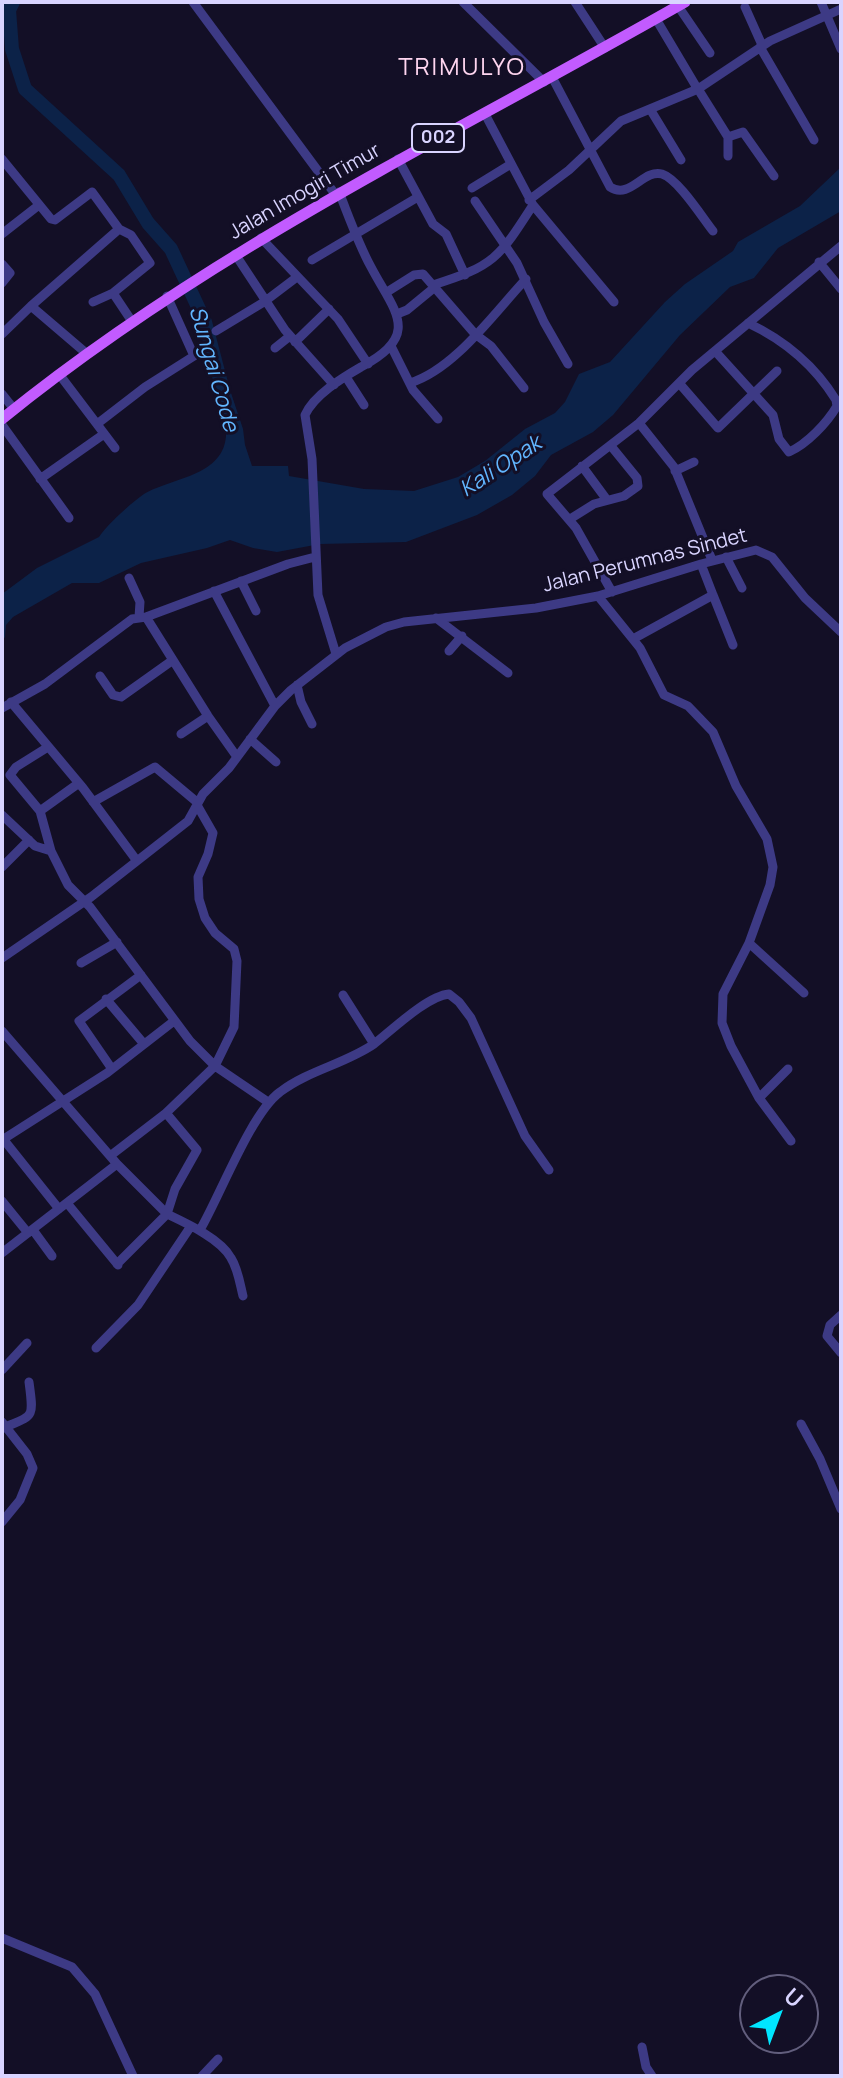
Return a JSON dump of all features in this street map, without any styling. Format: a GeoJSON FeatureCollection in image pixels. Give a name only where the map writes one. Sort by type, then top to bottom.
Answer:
{"type":"FeatureCollection","features":[{"type":"Feature","properties":{"kind":"main road","name":"Jalan Imogiri Timur"},"geometry":{"type":"LineString","coordinates":[[2,419],[131,320],[261,238],[398,159],[605,48],[676,5]]}},
{"type":"Feature","properties":{"kind":"street"},"geometry":{"type":"LineString","coordinates":[[193,2],[337,193],[372,270],[397,314],[397,333],[391,346],[334,385],[313,402],[305,415],[312,459],[319,604],[336,654]]}},
{"type":"Feature","properties":{"kind":"street"},"geometry":{"type":"LineString","coordinates":[[463,2],[548,79],[613,190],[630,189],[659,173],[665,175],[713,231]]}},
{"type":"Feature","properties":{"kind":"street"},"geometry":{"type":"LineString","coordinates":[[575,2],[605,48]]}},
{"type":"Feature","properties":{"kind":"street"},"geometry":{"type":"LineString","coordinates":[[821,2],[841,49]]}},
{"type":"Feature","properties":{"kind":"street"},"geometry":{"type":"LineString","coordinates":[[676,5],[710,53]]}},
{"type":"Feature","properties":{"kind":"street"},"geometry":{"type":"LineString","coordinates":[[745,7],[761,46],[814,140]]}},
{"type":"Feature","properties":{"kind":"street"},"geometry":{"type":"LineString","coordinates":[[397,314],[407,310],[434,286],[483,267],[506,247],[531,203],[621,121],[697,88],[761,46],[841,9]]}},
{"type":"Feature","properties":{"kind":"street"},"geometry":{"type":"LineString","coordinates":[[656,19],[728,137],[728,156]]}},
{"type":"Feature","properties":{"kind":"street"},"geometry":{"type":"LineString","coordinates":[[650,109],[681,160]]}},
{"type":"Feature","properties":{"kind":"street"},"geometry":{"type":"LineString","coordinates":[[485,114],[531,203],[614,302]]}},
{"type":"Feature","properties":{"kind":"street"},"geometry":{"type":"LineString","coordinates":[[728,137],[743,132],[774,176]]}},
{"type":"Feature","properties":{"kind":"street"},"geometry":{"type":"LineString","coordinates":[[2,159],[51,219],[55,220],[92,192],[119,229],[131,235],[150,265],[113,293],[93,302]]}},
{"type":"Feature","properties":{"kind":"street"},"geometry":{"type":"LineString","coordinates":[[398,159],[433,224],[446,234],[465,275]]}},
{"type":"Feature","properties":{"kind":"street"},"geometry":{"type":"LineString","coordinates":[[472,188],[511,164]]}},
{"type":"Feature","properties":{"kind":"street"},"geometry":{"type":"LineString","coordinates":[[312,260],[418,197]]}},
{"type":"Feature","properties":{"kind":"street"},"geometry":{"type":"LineString","coordinates":[[475,201],[526,279],[544,322],[568,364]]}},
{"type":"Feature","properties":{"kind":"street"},"geometry":{"type":"LineString","coordinates":[[2,234],[39,205]]}},
{"type":"Feature","properties":{"kind":"street"},"geometry":{"type":"LineString","coordinates":[[2,334],[119,229]]}},
{"type":"Feature","properties":{"kind":"street"},"geometry":{"type":"LineString","coordinates":[[261,238],[329,309],[368,364]]}},
{"type":"Feature","properties":{"kind":"street"},"geometry":{"type":"LineString","coordinates":[[612,592],[570,519],[547,494],[639,423],[715,351],[841,246]]}},
{"type":"Feature","properties":{"kind":"street"},"geometry":{"type":"LineString","coordinates":[[235,254],[264,302],[292,339],[334,385]]}},
{"type":"Feature","properties":{"kind":"street"},"geometry":{"type":"LineString","coordinates":[[819,262],[841,289]]}},
{"type":"Feature","properties":{"kind":"street"},"geometry":{"type":"LineString","coordinates":[[2,264],[10,273],[2,283]]}},
{"type":"Feature","properties":{"kind":"street"},"geometry":{"type":"LineString","coordinates":[[387,292],[418,273],[423,274],[475,334],[491,346],[524,388]]}},
{"type":"Feature","properties":{"kind":"street"},"geometry":{"type":"LineString","coordinates":[[216,331],[264,302],[297,277]]}},
{"type":"Feature","properties":{"kind":"street"},"geometry":{"type":"LineString","coordinates":[[410,383],[437,370],[526,279]]}},
{"type":"Feature","properties":{"kind":"street"},"geometry":{"type":"LineString","coordinates":[[113,293],[131,320]]}},
{"type":"Feature","properties":{"kind":"street"},"geometry":{"type":"LineString","coordinates":[[97,424],[145,387],[193,359],[194,354],[167,296]]}},
{"type":"Feature","properties":{"kind":"street"},"geometry":{"type":"LineString","coordinates":[[31,306],[86,353]]}},
{"type":"Feature","properties":{"kind":"street"},"geometry":{"type":"LineString","coordinates":[[275,348],[292,339],[329,309]]}},
{"type":"Feature","properties":{"kind":"street"},"geometry":{"type":"LineString","coordinates":[[715,351],[773,415],[779,439],[789,452],[798,449],[837,406],[831,392],[798,354],[773,335],[748,323]]}},
{"type":"Feature","properties":{"kind":"street"},"geometry":{"type":"LineString","coordinates":[[391,346],[410,383],[438,419]]}},
{"type":"Feature","properties":{"kind":"street"},"geometry":{"type":"LineString","coordinates":[[679,383],[718,428],[777,371]]}},
{"type":"Feature","properties":{"kind":"street"},"geometry":{"type":"LineString","coordinates":[[59,374],[115,448]]}},
{"type":"Feature","properties":{"kind":"street"},"geometry":{"type":"LineString","coordinates":[[346,377],[364,405]]}},
{"type":"Feature","properties":{"kind":"street"},"geometry":{"type":"LineString","coordinates":[[2,394],[14,409]]}},
{"type":"Feature","properties":{"kind":"street"},"geometry":{"type":"LineString","coordinates":[[639,423],[675,471],[712,560]]}},
{"type":"Feature","properties":{"kind":"street"},"geometry":{"type":"LineString","coordinates":[[2,425],[69,518]]}},
{"type":"Feature","properties":{"kind":"street"},"geometry":{"type":"LineString","coordinates":[[40,479],[104,434]]}},
{"type":"Feature","properties":{"kind":"street"},"geometry":{"type":"LineString","coordinates":[[570,519],[607,500],[634,491],[639,482],[611,446]]}},
{"type":"Feature","properties":{"kind":"street"},"geometry":{"type":"LineString","coordinates":[[675,471],[694,462]]}},
{"type":"Feature","properties":{"kind":"street"},"geometry":{"type":"LineString","coordinates":[[582,466],[607,500]]}},
{"type":"Feature","properties":{"kind":"street","name":"Jalan Perumnas Sindet"},"geometry":{"type":"LineString","coordinates":[[2,958],[84,902],[188,821],[197,804],[275,706],[336,654],[386,627],[404,622],[536,608],[598,596],[712,560],[756,550],[768,553],[815,610],[841,632]]}},
{"type":"Feature","properties":{"kind":"street"},"geometry":{"type":"LineString","coordinates":[[2,708],[45,684],[124,624],[315,556]]}},
{"type":"Feature","properties":{"kind":"street"},"geometry":{"type":"LineString","coordinates":[[726,557],[742,588]]}},
{"type":"Feature","properties":{"kind":"street"},"geometry":{"type":"LineString","coordinates":[[701,564],[733,645]]}},
{"type":"Feature","properties":{"kind":"street"},"geometry":{"type":"LineString","coordinates":[[129,578],[140,602],[142,617],[237,757]]}},
{"type":"Feature","properties":{"kind":"street"},"geometry":{"type":"LineString","coordinates":[[241,581],[256,611]]}},
{"type":"Feature","properties":{"kind":"street"},"geometry":{"type":"LineString","coordinates":[[214,591],[275,706]]}},
{"type":"Feature","properties":{"kind":"street"},"geometry":{"type":"LineString","coordinates":[[633,639],[713,595]]}},
{"type":"Feature","properties":{"kind":"street"},"geometry":{"type":"LineString","coordinates":[[598,596],[633,639],[664,695],[688,706],[713,732],[736,786],[767,839],[772,877],[749,943],[727,983],[721,1005],[725,1034],[759,1098],[791,1141]]}},
{"type":"Feature","properties":{"kind":"street"},"geometry":{"type":"LineString","coordinates":[[436,618],[508,673]]}},
{"type":"Feature","properties":{"kind":"street"},"geometry":{"type":"LineString","coordinates":[[449,651],[462,636]]}},
{"type":"Feature","properties":{"kind":"street"},"geometry":{"type":"LineString","coordinates":[[100,676],[113,695],[121,697],[173,660]]}},
{"type":"Feature","properties":{"kind":"street"},"geometry":{"type":"LineString","coordinates":[[297,685],[312,724]]}},
{"type":"Feature","properties":{"kind":"street"},"geometry":{"type":"LineString","coordinates":[[11,702],[79,783],[137,861]]}},
{"type":"Feature","properties":{"kind":"street"},"geometry":{"type":"LineString","coordinates":[[181,734],[208,716]]}},
{"type":"Feature","properties":{"kind":"street"},"geometry":{"type":"LineString","coordinates":[[250,739],[276,762]]}},
{"type":"Feature","properties":{"kind":"street"},"geometry":{"type":"LineString","coordinates":[[48,747],[16,767],[10,775],[40,811],[51,851],[68,885],[90,907],[190,1041],[215,1066],[268,1102]]}},
{"type":"Feature","properties":{"kind":"street"},"geometry":{"type":"LineString","coordinates":[[2,1253],[63,1206],[215,1066],[234,1027],[237,961],[234,949],[215,933],[205,918],[199,899],[198,877],[213,833],[197,804],[155,767],[93,802]]}},
{"type":"Feature","properties":{"kind":"street"},"geometry":{"type":"LineString","coordinates":[[40,811],[79,783]]}},
{"type":"Feature","properties":{"kind":"street"},"geometry":{"type":"LineString","coordinates":[[2,815],[29,840],[51,851]]}},
{"type":"Feature","properties":{"kind":"street"},"geometry":{"type":"LineString","coordinates":[[2,867],[29,840]]}},
{"type":"Feature","properties":{"kind":"street"},"geometry":{"type":"LineString","coordinates":[[81,963],[117,942]]}},
{"type":"Feature","properties":{"kind":"street"},"geometry":{"type":"LineString","coordinates":[[749,943],[804,993]]}},
{"type":"Feature","properties":{"kind":"street"},"geometry":{"type":"LineString","coordinates":[[112,1069],[78,1023],[141,975]]}},
{"type":"Feature","properties":{"kind":"street"},"geometry":{"type":"LineString","coordinates":[[96,1348],[138,1305],[195,1228],[268,1102],[280,1091],[320,1069],[362,1052],[442,995],[449,994],[471,1018],[525,1136],[549,1170]]}},
{"type":"Feature","properties":{"kind":"street"},"geometry":{"type":"LineString","coordinates":[[343,995],[374,1044]]}},
{"type":"Feature","properties":{"kind":"street"},"geometry":{"type":"LineString","coordinates":[[106,999],[144,1044]]}},
{"type":"Feature","properties":{"kind":"street"},"geometry":{"type":"LineString","coordinates":[[166,1113],[197,1150],[175,1189],[167,1214],[119,1266],[3,1140],[112,1069],[174,1021]]}},
{"type":"Feature","properties":{"kind":"street"},"geometry":{"type":"LineString","coordinates":[[2,1031],[114,1160],[167,1214],[195,1228],[232,1259],[243,1296]]}},
{"type":"Feature","properties":{"kind":"street"},"geometry":{"type":"LineString","coordinates":[[759,1098],[788,1069]]}},
{"type":"Feature","properties":{"kind":"street"},"geometry":{"type":"LineString","coordinates":[[2,1201],[52,1256]]}},
{"type":"Feature","properties":{"kind":"street"},"geometry":{"type":"LineString","coordinates":[[841,1315],[830,1325],[827,1336],[841,1353]]}},
{"type":"Feature","properties":{"kind":"street"},"geometry":{"type":"LineString","coordinates":[[2,1370],[27,1343]]}},
{"type":"Feature","properties":{"kind":"street"},"geometry":{"type":"LineString","coordinates":[[2,1522],[20,1500],[33,1468],[27,1454],[3,1426],[23,1421],[29,1416],[32,1405],[29,1382]]}},
{"type":"Feature","properties":{"kind":"street"},"geometry":{"type":"LineString","coordinates":[[801,1424],[841,1509]]}},
{"type":"Feature","properties":{"kind":"street"},"geometry":{"type":"LineString","coordinates":[[2,1938],[72,1967],[95,1994],[133,2076]]}},
{"type":"Feature","properties":{"kind":"street"},"geometry":{"type":"LineString","coordinates":[[642,2047],[646,2067],[652,2076]]}},
{"type":"Feature","properties":{"kind":"street"},"geometry":{"type":"LineString","coordinates":[[202,2076],[218,2059]]}},
{"type":"Feature","properties":{"kind":"water","name":"Kali Opak"},"geometry":{"type":"Polygon","coordinates":[[[841,167],[841,211],[778,248],[754,278],[730,287],[680,335],[613,415],[593,432],[551,455],[535,476],[512,495],[477,515],[406,542],[320,544],[277,552],[230,540],[141,563],[99,583],[72,583],[13,617],[6,625],[2,641],[2,594],[37,568],[99,537],[144,494],[197,473],[219,457],[225,445],[226,429],[210,369],[224,372],[252,466],[288,466],[289,476],[364,489],[414,491],[458,477],[485,461],[525,429],[555,413],[565,402],[579,374],[610,362],[685,284],[733,251],[738,242],[800,206],[841,167]]]}},
{"type":"Feature","properties":{"kind":"waterway","name":"Sungai Code"},"geometry":{"type":"LineString","coordinates":[[13,2],[9,10],[12,49],[25,89],[119,175],[148,223],[171,249],[205,322],[222,387]]}},
{"type":"Feature","properties":{"kind":"district","name":"TRIMULYO"},"geometry":{"type":"Point","coordinates":[462,68]}}]}
